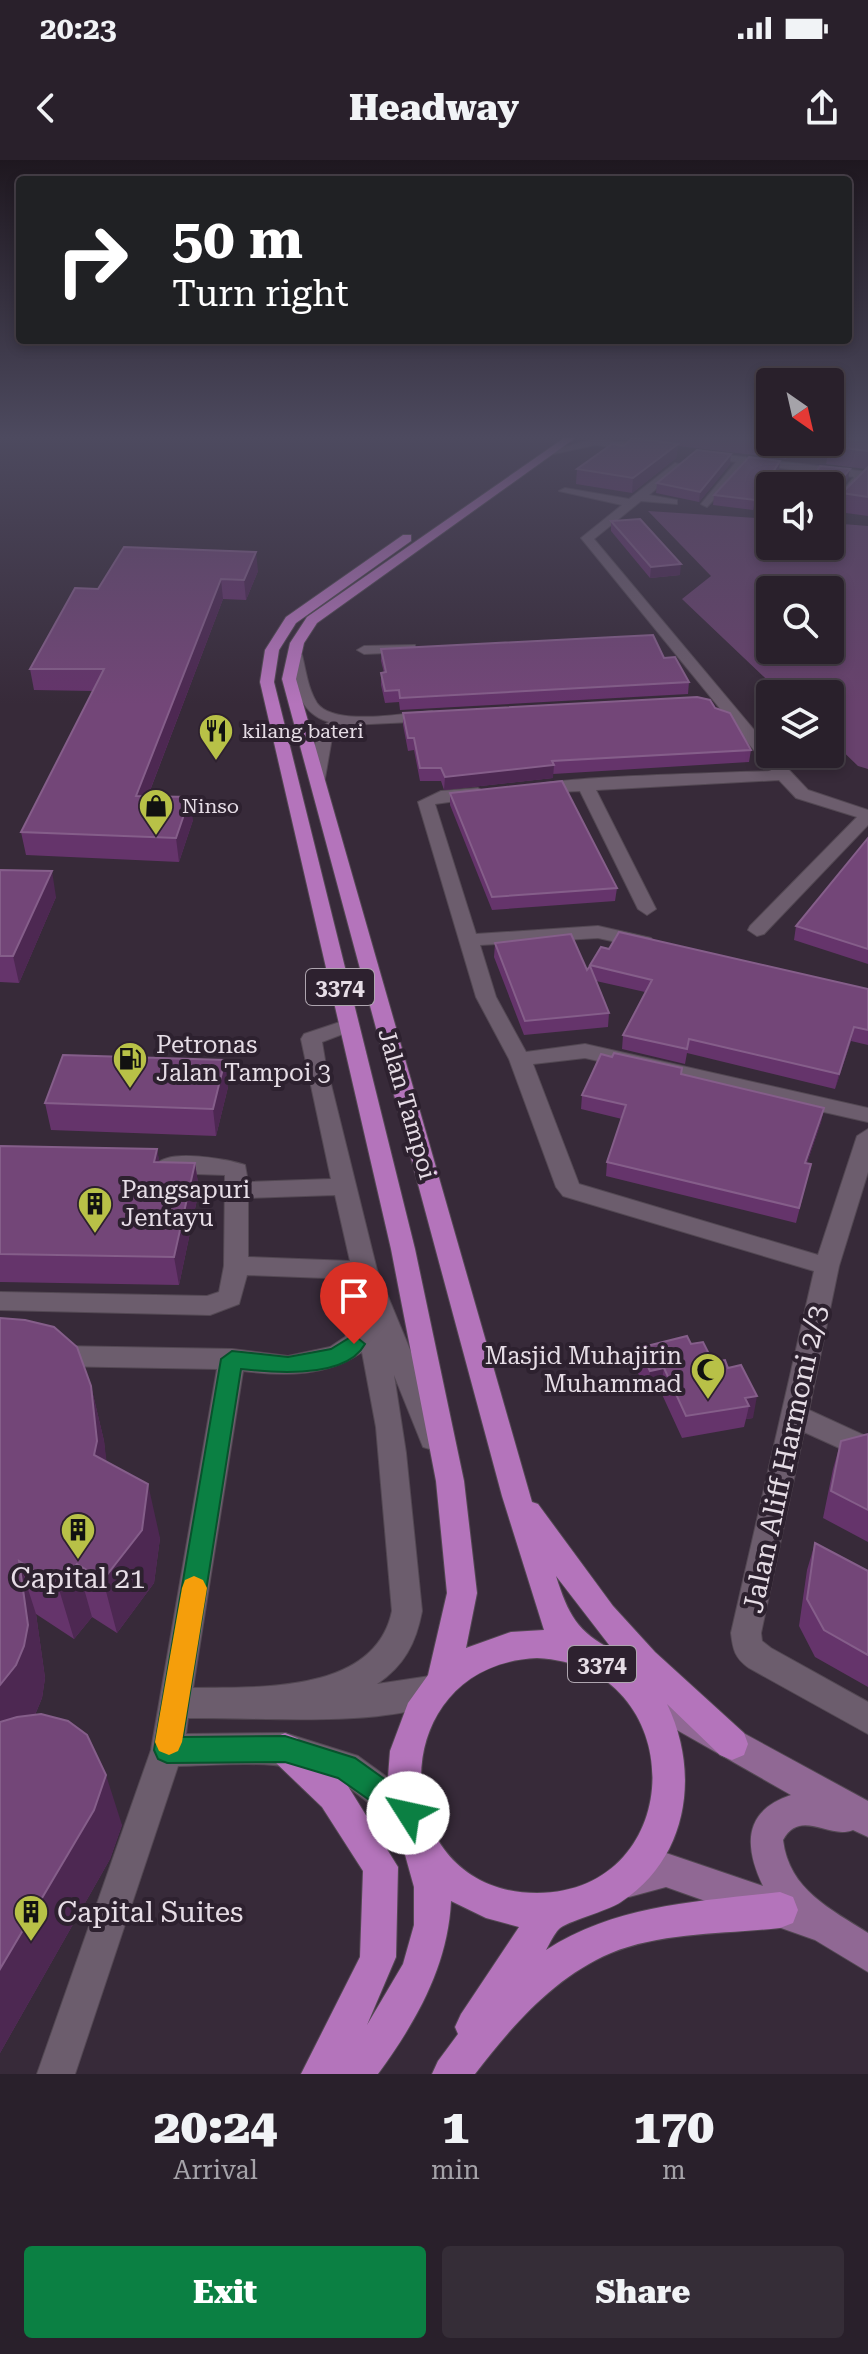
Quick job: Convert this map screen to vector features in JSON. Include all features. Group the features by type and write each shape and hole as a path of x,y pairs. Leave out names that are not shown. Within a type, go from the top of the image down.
{"main road":[{"name":"Jalan Tampoi","path":"432,525 291,620 272,650 267,682 403,1249 450,1481 462,1593 437,1684"},
{"name":"Jalan Tampoi","path":"442,525 312,620 297,643 289,679 516,1496 555,1620 586,1655"},
{"path":"516,1496 602,1616 644,1662 732,1744"},
{"name":"3374","path":"355,2074 389,2028 421,1964 429,1932 433,1900 412,1823 402,1780 403,1748 414,1718 437,1684 479,1655 519,1645 560,1647 586,1655 633,1687 658,1722 671,1762 671,1805 657,1846 629,1880 592,1902 550,1911 509,1906 471,1891 440,1866 412,1823"},
{"path":"633,1687 868,1821"},
{"path":"285,1749 334,1795 381,1867 378,1957 357,2007 320,2074"},
{"path":"868,1821 804,1807 777,1817 768,1831 767,1853 776,1882 797,1906 868,1954"},
{"path":"629,1880 666,1870 825,1926"},
{"path":"451,2074 488,2027 526,1989 564,1958 607,1935 780,1910"},
{"path":"444,2074 550,1911"}],"street":[{"path":"604,525 587,538 642,602 664,639 713,700 802,794 868,815 757,930"},
{"path":"364,650 422,648"},
{"path":"295,655 303,688 315,712 347,721"},
{"path":"317,778 326,729 347,721 449,715"},
{"path":"783,775 585,784 441,796 426,802 486,997 520,1059 564,1181 571,1190 827,1266"},
{"path":"585,784 647,909"},
{"path":"470,940 598,932 657,945"},
{"path":"349,1025 311,1039 365,1270 450,1481"},
{"path":"520,1059 585,1051 868,1115"},
{"name":"Jalan Aliff Harmoni 2/3","path":"868,1136 827,1266 746,1633 748,1649 760,1658 868,1719"},
{"path":"0,1301 210,1306 230,1297 236,1266 239,1177 231,1167 143,1165"},
{"path":"237,1190 344,1187"},
{"path":"236,1266 365,1270"},
{"path":"293,1699 375,1671 406,1632 407,1611 392,1442 382,1373 367,1321 365,1270"},
{"path":"0,1355 232,1359 288,1366 337,1356 354,1344 367,1321"},
{"path":"56,2074 167,1750 232,1359"},
{"path":"795,1416 868,1450"},
{"path":"175,1703 293,1699 363,1701 437,1684"},
{"path":"167,1750 285,1749 346,1767 412,1823"}],"shaded area":[{"path":"662,525 756,525 756,560 844,560 844,525 868,526 868,769 858,766 844,752 844,680 767,680 682,599 711,576"}],"building":[{"path":"615,525 646,525 681,564 651,567"},
{"path":"124,547 256,552 244,580 221,579 136,796 190,797 176,838 21,832 104,669 30,669 75,588 98,589"},
{"path":"653,635 664,658 675,657 689,682 400,698 399,690 385,691 381,673 386,672 381,649"},
{"path":"697,697 710,700 715,708 730,713 751,750 552,761 554,765 445,777 441,768 420,768 414,738 408,738 403,713"},
{"path":"562,781 617,888 492,897 450,793"},
{"path":"868,838 868,949 796,926"},
{"path":"0,870 52,871 13,956 0,956"},
{"path":"619,932 868,989 868,1030 854,1027 839,1074 689,1039 687,1049 623,1035 652,980 590,965 601,947 609,949"},
{"path":"571,934 587,970 590,966 609,1013 525,1021 495,943"},
{"path":"614,1053 682,1068 681,1074 824,1108 805,1163 811,1164 799,1208 607,1162 626,1105 582,1095 601,1054 612,1057"},
{"path":"63,1055 225,1060 213,1109 45,1103"},
{"name":"Pangsapuri Jentayu","path":"0,1146 157,1149 154,1162 195,1163 174,1257 0,1254"},
{"name":"Capital 21","path":"0,1318 54,1327 77,1347 91,1386 97,1441 94,1455 148,1484 142,1530 103,1580 77,1564 58,1586 19,1561 28,1625 16,1665 0,1685"},
{"path":"687,1336 691,1344 703,1342 713,1362 725,1360 728,1368 741,1365 757,1396 745,1398 749,1406 686,1416 664,1368 650,1371 639,1348"},
{"path":"868,1434 868,1510 831,1491 841,1441"},
{"path":"815,1543 868,1571 868,1655 824,1630 807,1599"},
{"path":"41,1714 68,1721 87,1735 106,1775 94,1810 0,1969 0,1722"}],"slow traffic":[{"path":"169,1742 194,1588"}],"place":[{"name":"kilang bateri","path":"216,762"},
{"name":"Ninso","path":"156,837"},
{"name":"Petronas Jalan Tampoi 3","path":"130,1090"},
{"name":"Pangsapuri Jentayu","path":"95,1235"},
{"name":"Masjid Muhajirin Muhammad","path":"708,1401"},
{"name":"Capital 21","path":"78,1561"},
{"name":"Capital Suites","path":"31,1943"}],"route":[{"path":"354,1344 337,1356 288,1366 232,1359 167,1750 285,1749 346,1767 408,1813"}]}
